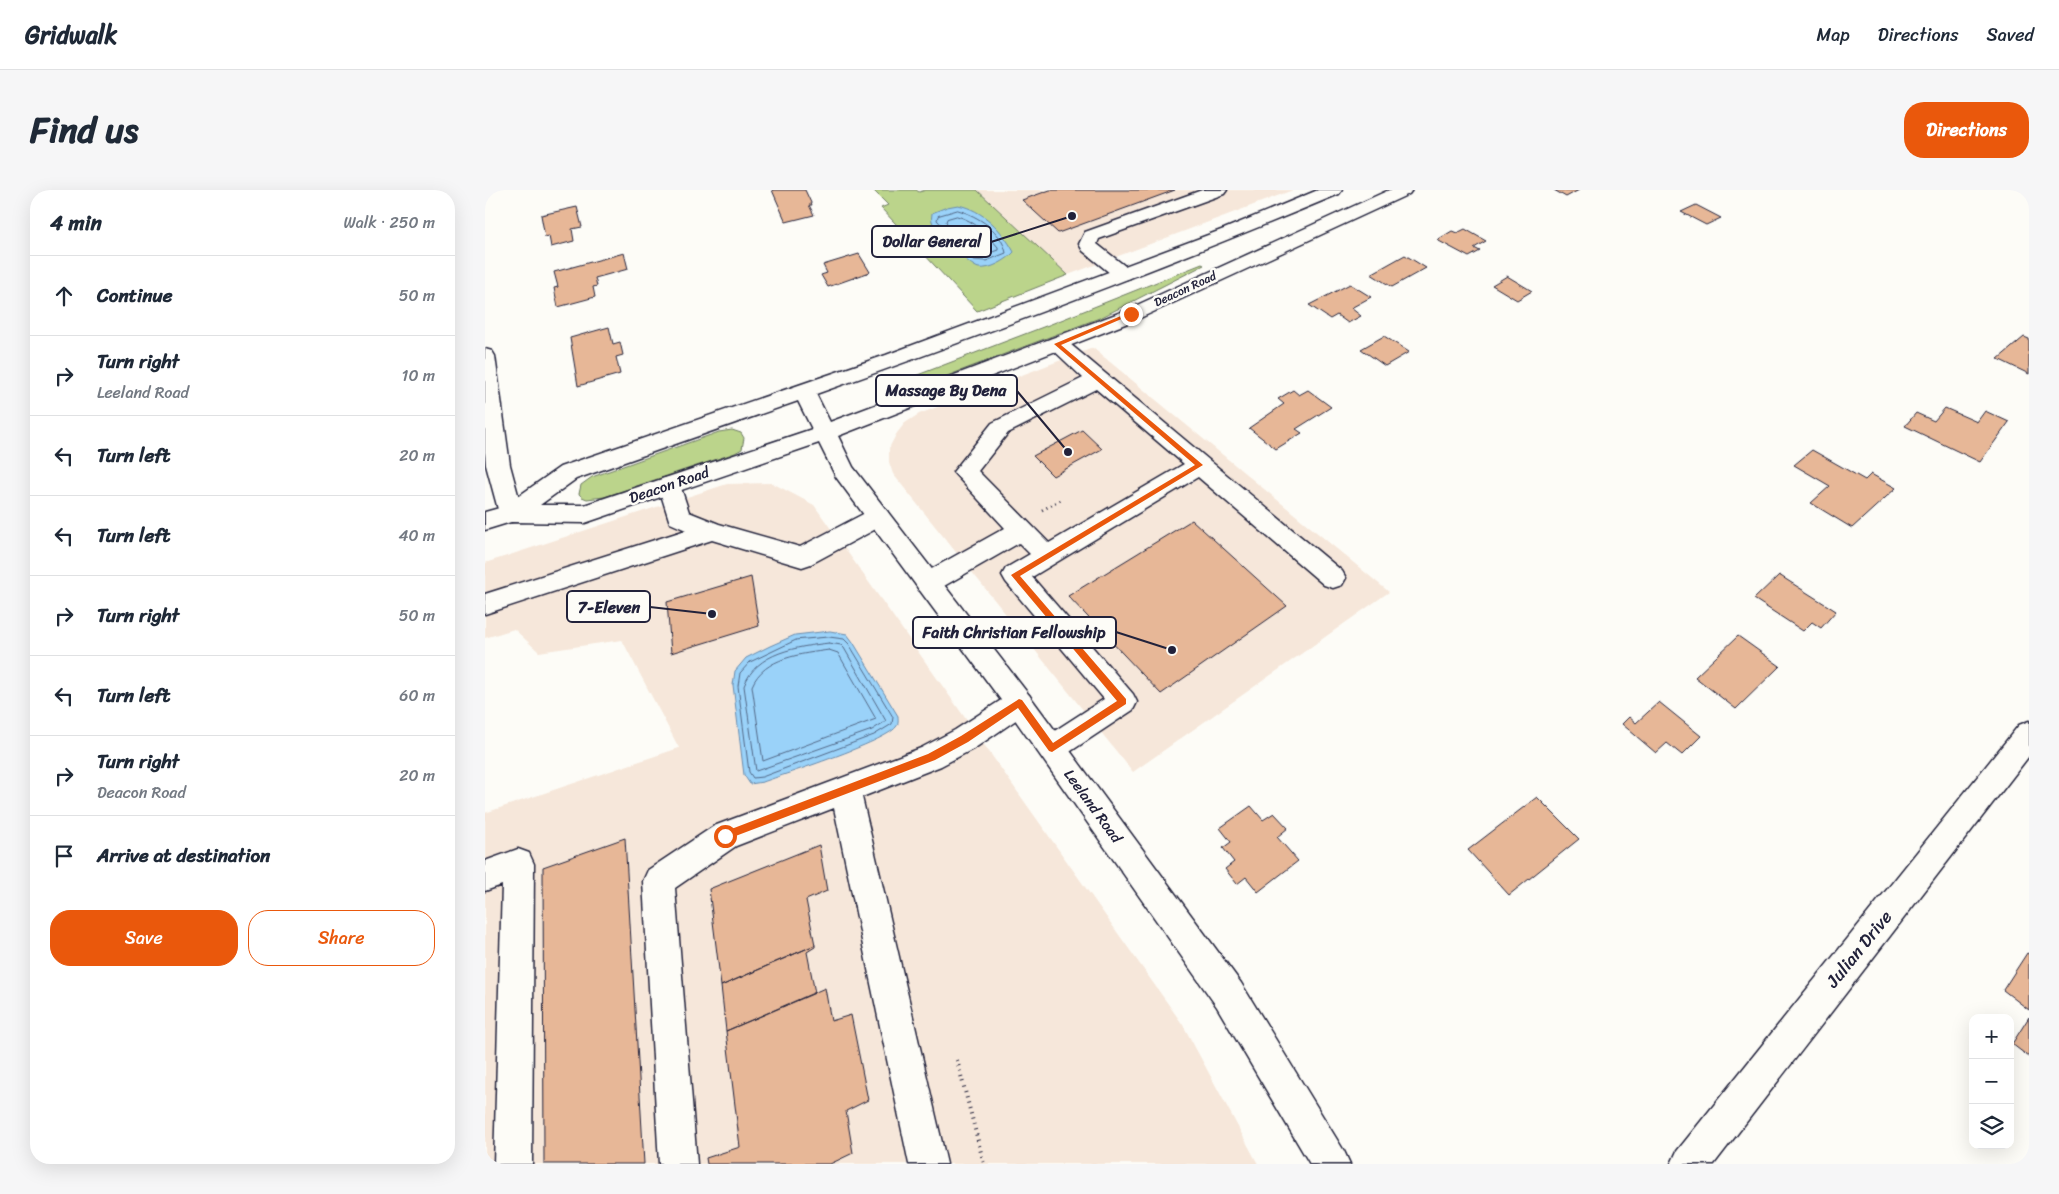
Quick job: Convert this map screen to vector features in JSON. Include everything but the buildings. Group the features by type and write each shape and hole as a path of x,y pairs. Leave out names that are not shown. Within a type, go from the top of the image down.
{"main road":[{"path":"1123,274 1090,247 1088,244 1091,236 1218,190"},
{"name":"Deacon Road","path":"511,513 568,473 805,392 1231,233 1333,190"},
{"name":"Deacon Road","path":"485,521 511,513 585,514 824,433 1131,314 1393,192"},
{"path":"1057,344 1333,578"},
{"path":"485,356 497,465 511,513"},
{"path":"1047,556 965,472 1000,428 1098,379"},
{"path":"805,392 824,433"},
{"name":"Leeland Road","path":"824,433 844,471 1019,703 1229,995 1331,1164"},
{"path":"1052,748 1123,702 1015,575 1200,465"},
{"path":"670,485 679,516 712,532 802,557 879,517"},
{"path":"928,583 1023,530"},
{"path":"485,604 712,532"},
{"path":"678,1164 659,881 725,836 940,753 1019,703"},
{"name":"Julian Drive","path":"1689,1164 2029,734"},
{"path":"845,790 928,1164"},
{"path":"485,876 518,864 513,1164"}],"path":[{"path":"957,1060 984,1164"}],"shaded area":[{"path":"977,190 1293,190 1068,275"},
{"path":"1093,348 1389,592 1133,772 893,474 889,462 889,448 897,433 905,423 919,414"},
{"path":"772,483 814,505 1183,1025 1258,1164 485,1164 485,813 679,748 622,640 539,652 514,629 485,638 485,563 727,484"}],"green space":[{"path":"873,190 916,190 919,192 926,190 977,190 1068,275 977,311 881,208 888,205"},
{"path":"1202,264 1204,265 1102,317 910,390 904,391 898,388 902,381"},
{"path":"732,430 741,433 744,438 742,449 735,453 604,497 587,499 579,494 581,485 592,477 719,432"}],"water":[{"path":"958,205 984,216 1004,236 1014,252 993,266 979,268 968,262 945,240 934,226 932,220 932,213"},
{"path":"830,631 847,634 853,642 898,716 897,726 874,741 855,749 763,782 750,784 744,775 733,685 735,671 746,658 795,635"}],"place":[{"name":"Dollar General","path":"1072,216"},
{"name":"Massage By Dena","path":"1068,452"},
{"name":"7-Eleven","path":"712,614"},
{"name":"Faith Christian Fellowship","path":"1172,650"}],"route":[{"path":"725,836 931,757 965,739 1019,703 1052,748 1123,702 1015,575 1200,465 1057,344 1131,314"}]}
